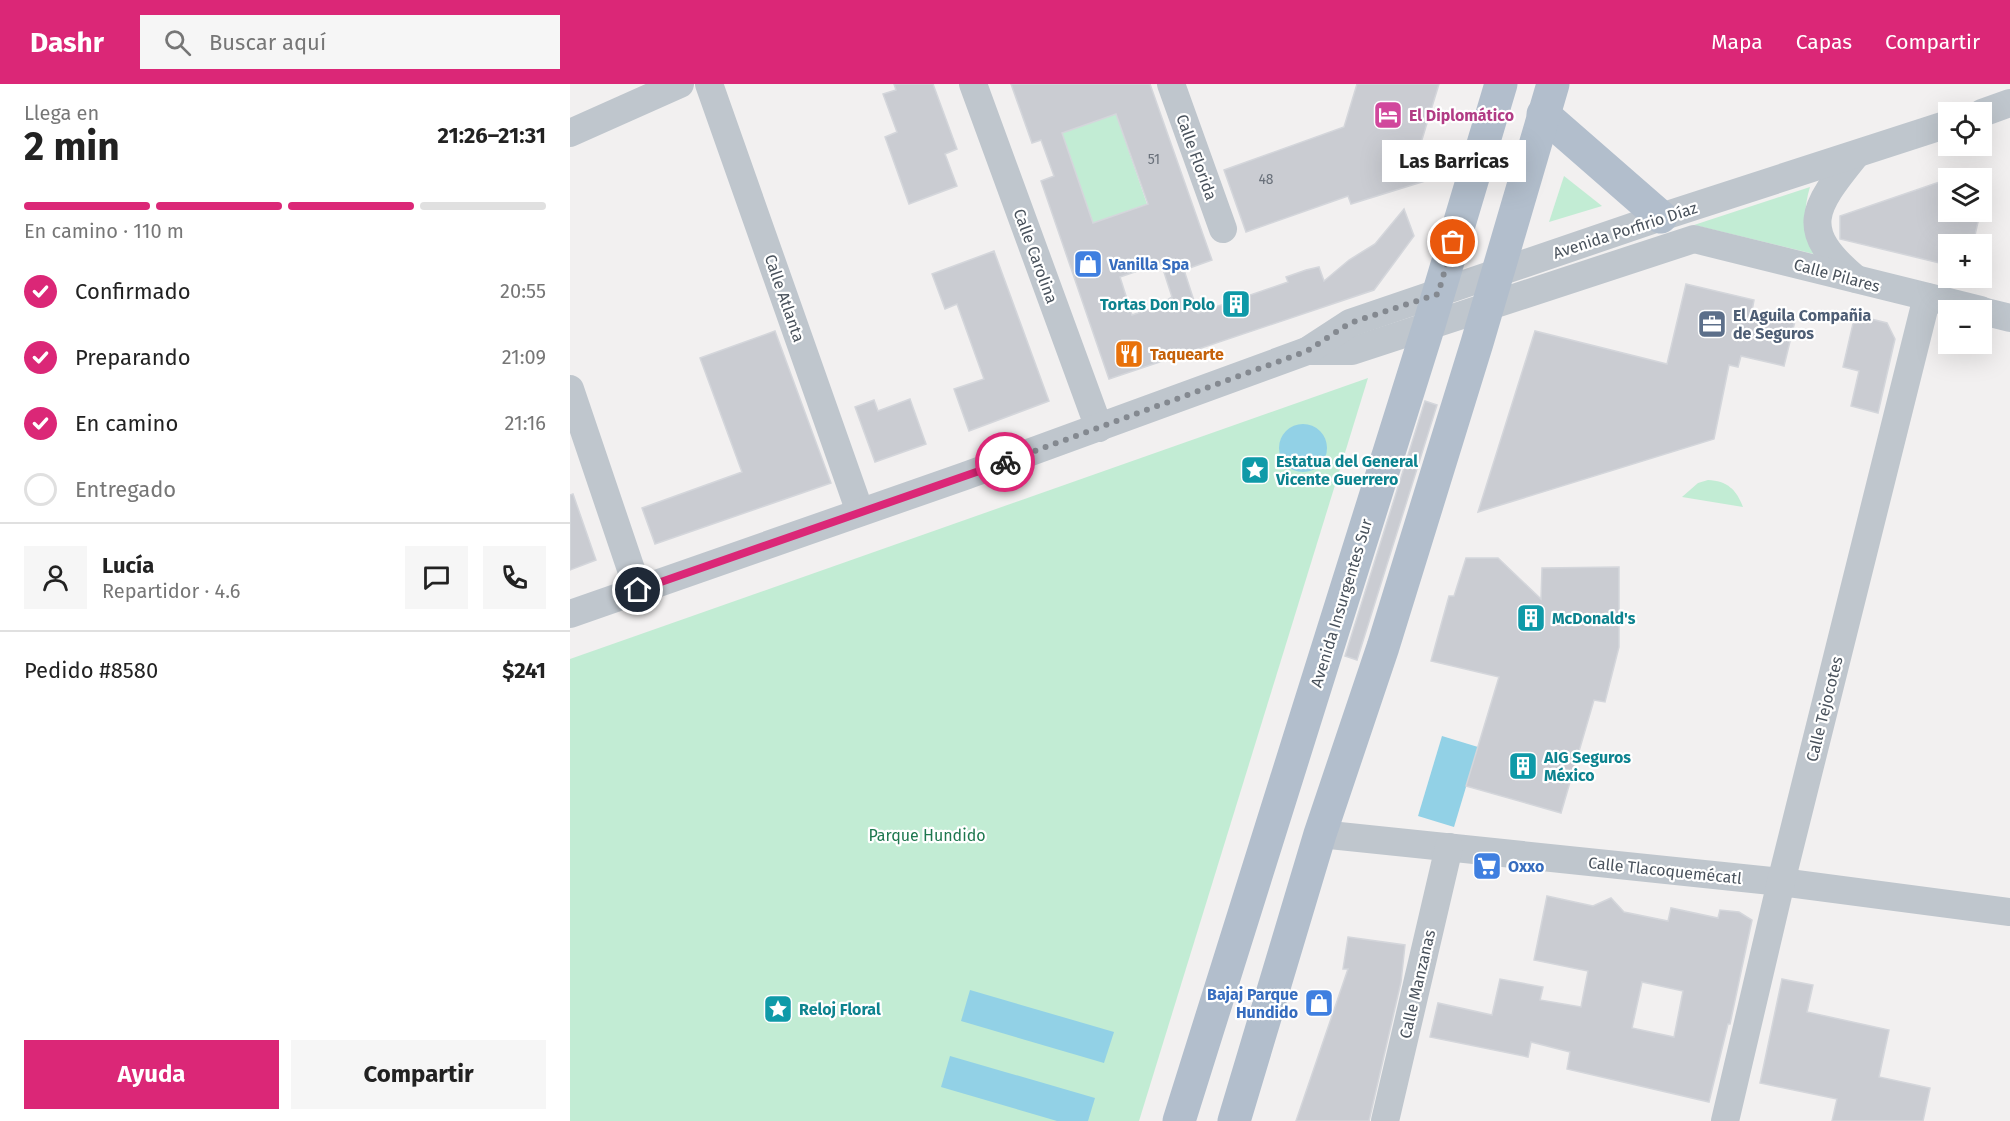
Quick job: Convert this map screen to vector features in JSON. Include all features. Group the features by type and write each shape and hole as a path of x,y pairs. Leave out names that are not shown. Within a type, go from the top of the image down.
{"main road":[{"name":"Avenida Insurgentes Sur","path":"1179,1121 1429,326 1501,84"},
{"path":"1548,99 1661,217"},
{"path":"1234,1121 1320,834 1383,647 1498,273 1548,99"}],"street":[{"path":"570,133 680,84"},
{"name":"Calle Atlanta","path":"710,84 860,512"},
{"name":"Calle Carolina","path":"974,84 1099,428"},
{"name":"Calle Florida","path":"1171,84 1223,229"},
{"path":"1992,109 2010,103"},
{"name":"Avenida Porfirio Díaz","path":"570,614 1099,428 1307,351 1350,323 1661,217 1938,127"},
{"path":"1855,156 1825,193 1818,212 1818,231 1826,250 1860,282"},
{"name":"Avenida Porfirio Díaz","path":"1307,351 1352,351 1694,239"},
{"name":"Calle Pilares","path":"1694,239 1939,300"},
{"name":"Calle Tejocotes","path":"1725,1121 1781,882 1927,297"},
{"name":"Calle Pilares","path":"1992,314 2010,318"},
{"path":"570,389 638,590"},
{"name":"Calle Tlacoquemécatl","path":"1320,834 1781,882 2010,912"},
{"name":"Calle Manzanas","path":"1385,1121 1449,848"}],"green space":[{"path":"1116,114 1147,204 1093,223 1062,133"},
{"path":"1564,176 1602,206 1549,222"},
{"path":"1810,187 1806,205 1806,221 1814,254 1694,225"},
{"name":"Parque Hundido","path":"1368,378 1139,1121 570,1121 570,659"},
{"path":"1708,480 1730,487 1743,507 1682,497 1698,483"}],"water":[{"path":"1303,424 1320,431 1327,448 1320,465 1303,472 1286,465 1279,448 1286,431"},
{"path":"1442,736 1478,747 1454,827 1418,816"},
{"path":"970,990 1114,1032 1104,1063 961,1021"},
{"path":"950,1056 1095,1098 1088,1121 1057,1121 941,1087"}],"building":[{"path":"894,84 933,84 957,149 945,154 957,186 909,204 885,137 897,132 883,94 896,90"},
{"path":"1011,84 1150,84 1212,260 1184,270 1198,313 1288,282 1286,277 1306,270 1319,267 1324,281 1349,260 1375,244 1404,209 1414,236 1374,290 1109,379 1041,181 1054,176 1041,140 1032,143","holes":["1116,114 1148,204 1093,223 1062,133","1161,263 1172,297 1158,306 1132,315 1120,277"]},
{"path":"1357,84 1439,84 1413,169 1441,176 1351,204 1348,196 1246,232 1224,170 1344,127"},
{"path":"1938,182 1938,222 1978,222 1975,234 1938,234 1938,263 1840,239 1840,216"},
{"path":"994,251 1049,401 969,431 954,389 984,379 957,304 945,309 932,274"},
{"path":"1686,284 1754,300 1752,311 1795,321 1784,366 1741,356 1738,367 1729,365 1714,439 1478,512 1535,331 1667,364"},
{"path":"1855,315 1887,323 1895,339 1878,413 1851,406 1859,371 1843,367"},
{"path":"775,331 831,483 655,544 642,508 742,472 700,358"},
{"path":"910,399 926,444 875,462 855,407 874,400 878,411"},
{"path":"1425,401 1437,405 1357,660 1345,656"},
{"path":"573,494 596,560 570,570 570,495"},
{"path":"1466,558 1498,558 1541,599 1542,568 1619,567 1619,647 1605,702 1594,700 1561,813 1466,786 1499,677 1431,661 1449,596 1454,596"},
{"path":"1547,896 1593,906 1611,898 1624,912 1668,921 1671,908 1718,918 1720,910 1739,912 1752,920 1730,1024 1728,1024 1709,1102 1567,1069 1570,1052 1531,1042 1528,1057 1430,1037 1438,1003 1492,1015 1500,979 1543,987 1540,1000 1581,1007 1588,971 1534,960","holes":["1642,982 1683,991 1674,1037 1632,1028"]},
{"path":"1348,937 1405,945 1401,982 1369,1121 1296,1121 1348,969 1343,969"},
{"path":"1782,979 1813,985 1807,1012 1889,1030 1879,1077 1930,1088 1923,1121 1832,1121 1837,1099 1760,1083"}],"way so far":[{"path":"1005,462 1307,351 1350,323 1438,294 1453,242"}],"place":[{"name":"El Diplomático","path":"1388,115"},
{"name":"Las Barricas","path":"1453,242"},
{"name":"Vanilla Spa","path":"1088,264"},
{"name":"Tortas Don Polo","path":"1236,304"},
{"name":"El Aguila Compañia de Seguros","path":"1712,324"},
{"name":"Taquearte","path":"1129,354"},
{"name":"Estatua del General Vicente Guerrero","path":"1255,470"},
{"name":"McDonald's","path":"1531,618"},
{"name":"AIG Seguros México","path":"1523,766"},
{"name":"Oxxo","path":"1487,866"},
{"name":"Bajaj Parque Hundido","path":"1319,1003"},
{"name":"Reloj Floral","path":"778,1009"}],"route":[{"path":"638,590 1005,462"}]}
